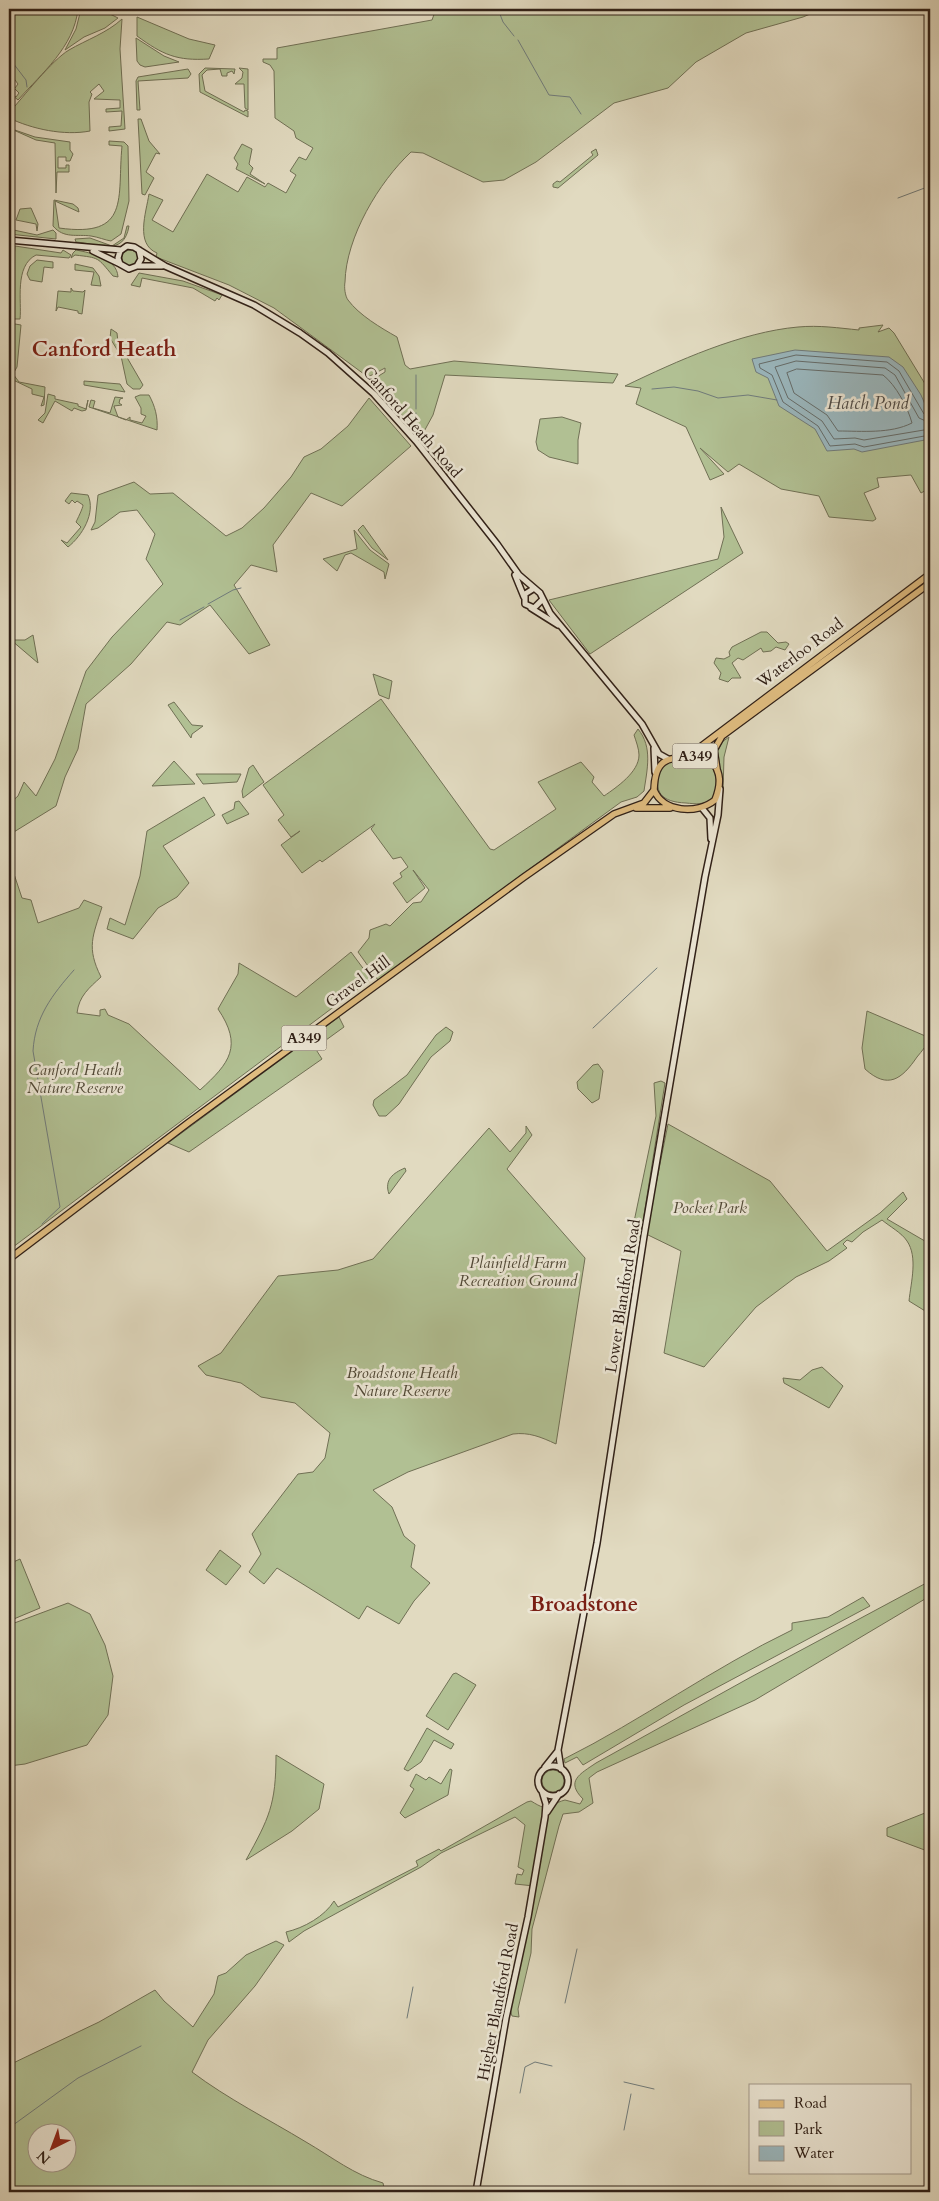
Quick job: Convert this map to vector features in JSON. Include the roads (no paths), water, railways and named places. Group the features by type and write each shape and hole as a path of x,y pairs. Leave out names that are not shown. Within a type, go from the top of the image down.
{"main road":[{"path":"9,240 121,250 131,246 139,250 141,259 137,266 130,269 83,247"},
{"path":"120,264 118,257 121,250"},
{"name":"Canford Heath Road","path":"139,250 165,266 226,291 271,314 300,332 357,376 416,441 497,544 511,565 533,589"},
{"name":"Canford Heath Road","path":"137,266 165,266"},
{"name":"Canford Heath Road","path":"511,565 524,597"},
{"name":"Waterloo Road","path":"687,757 930,574"},
{"name":"Waterloo Road","path":"718,769 714,750 722,736 930,583"},
{"path":"566,631 525,604 524,597 528,590 533,589 540,593 542,600 566,631 642,724 659,754 668,759"},
{"path":"531,608 539,605 542,600"},
{"path":"654,745 656,772"},
{"name":"A349","path":"654,790 656,772 660,764 668,759 687,757 706,757 710,759 718,769 721,781 715,800 702,808 674,808"},
{"name":"Lower Blandford Road","path":"561,1769 558,1750 596,1547 644,1236 711,844 718,815 721,781"},
{"path":"654,790 661,801 674,808"},
{"name":"Gravel Hill","path":"9,1259 188,1123 602,820 644,803 654,790"},
{"name":"Gravel Hill","path":"631,807 674,808"},
{"name":"Lower Blandford Road","path":"702,808 710,818 711,844"},
{"name":"Lower Blandford Road","path":"543,1769 558,1750"},
{"path":"554,1766 561,1769 567,1782 564,1790 559,1794 550,1795 542,1791 538,1779 543,1769 554,1766"},
{"name":"Higher Blandford Road","path":"476,2192 506,2018 528,1917 545,1817 546,1804 542,1791"},
{"name":"Higher Blandford Road","path":"545,1817 559,1794"}],"water":[{"name":"Hatch Pond","path":"795,350 889,357 903,367 921,395 930,416 930,439 862,452 854,449 827,451 815,429 779,406 768,378 756,372 752,359"}],"waterway":[{"path":"498,9 503,22 514,36"},
{"path":"518,40 549,95 570,97 581,114"},
{"path":"13,63 26,80 27,87"},
{"path":"898,198 930,186"},
{"path":"416,375 416,409"},
{"path":"652,389 674,387 698,391 718,398 748,395 777,400"},
{"path":"414,422 416,413"},
{"path":"208,604 233,590 241,588"},
{"path":"180,620 204,607"},
{"path":"593,1028 657,968"},
{"path":"42,1224 60,1207 33,1051 34,1039 46,1007 74,970"},
{"path":"565,2003 577,1949"},
{"path":"407,2018 413,1987"},
{"path":"9,2128 78,2078 141,2046"},
{"path":"520,2093 525,2067 535,2062 552,2066"},
{"path":"624,2082 654,2089"},
{"path":"624,2130 631,2094"}],"district":[{"name":"Canford Heath","path":"104,349"},
{"name":"Broadstone","path":"584,1604"}],"park label":[{"name":"Canford Heath Nature Reserve","path":"75,1079"},
{"name":"Pocket Park","path":"710,1208"},
{"name":"Plainfield Farm Recreation Ground","path":"518,1272"},
{"name":"Broadstone Heath Nature Reserve","path":"402,1382"}]}
